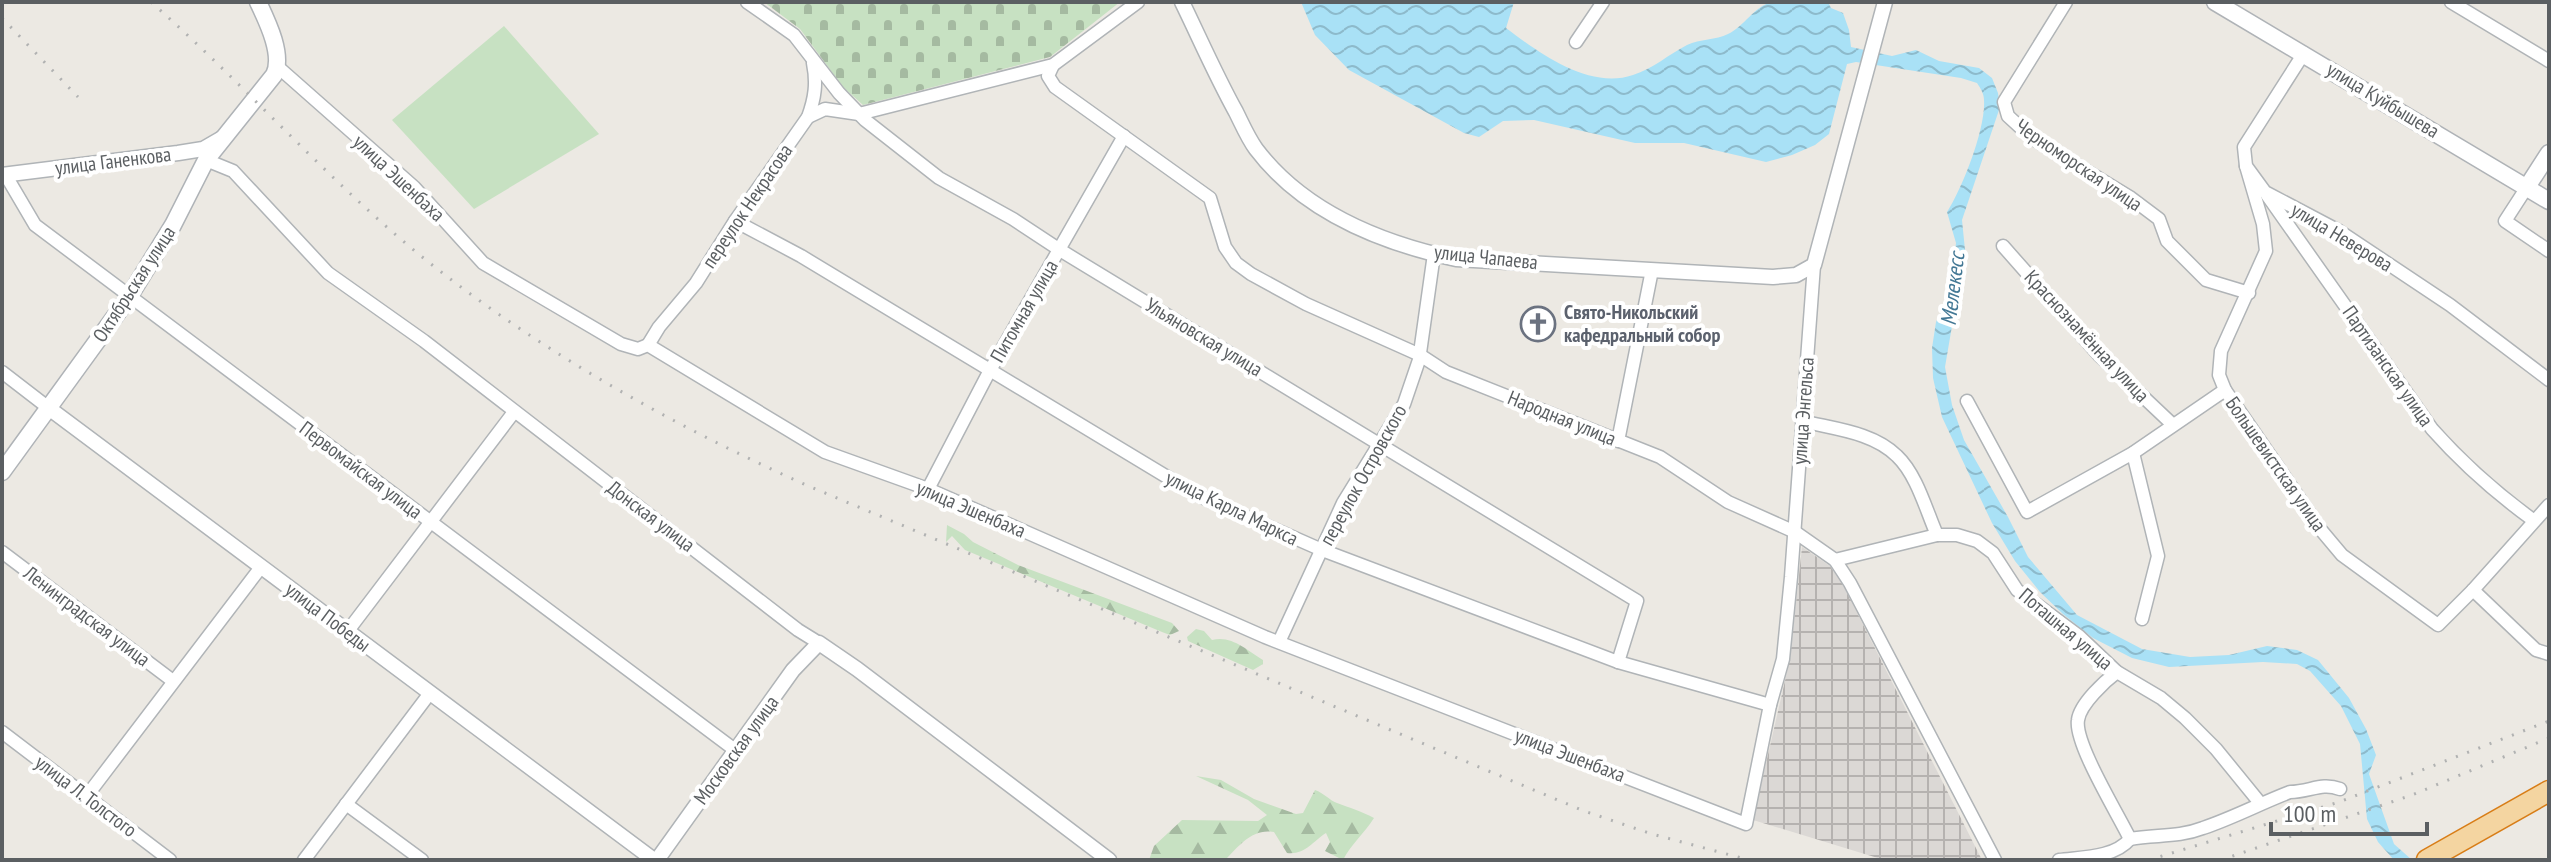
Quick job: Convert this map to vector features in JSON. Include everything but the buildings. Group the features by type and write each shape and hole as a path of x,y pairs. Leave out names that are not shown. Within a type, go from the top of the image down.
{"highway":[{"path":"2427,860 2549,791"}],"main road":[{"path":"258,2 271,33 278,67"},
{"name":"улица Куйбышева","path":"2215,2 2549,201"},
{"name":"Октябрьская улица","path":"2,472 129,297 173,225 206,160 278,67"},
{"path":"2527,187 2547,160"}],"street":[{"name":"Ульяновская улица","path":"747,2 794,35 859,114 939,178 1013,219 1637,601 1618,662"},
{"path":"808,117 825,109 842,109 859,114 1053,65 1138,2"},
{"name":"улица Чапаева","path":"1182,2 1255,148 1281,177 1321,209 1360,228 1456,259 1773,277 1796,275 1814,265"},
{"path":"1576,42 1603,2"},
{"name":"улица Энгельса","path":"1746,824 1770,705 1783,659 1814,265 1885,2"},
{"name":"Черноморская улица","path":"2066,2 2004,102 2008,116 2032,138 2131,198 2159,219 2167,241 2206,280 2249,293"},
{"path":"2451,2 2549,61"},
{"path":"2246,166 2244,147 2304,53"},
{"name":"переулок Некрасова","path":"648,345 696,283 808,117 816,79 811,56"},
{"name":"Народная улица","path":"1053,65 1048,76 1055,87 1210,198 1225,247 1236,263 1251,274 1306,304 1420,355 1446,372 1660,457 1728,502 1795,532 1835,560 1872,623 1994,860"},
{"name":"улица Эшенбаха","path":"278,67 414,187 483,263 621,344 638,349 648,345 825,452 928,489 1158,592 1279,642 1746,824"},
{"name":"Питомная улица","path":"928,489 989,372 1124,136"},
{"name":"улица Ганенкова","path":"4,174 203,149 222,138"},
{"name":"Донская улица","path":"206,160 233,171 328,273 424,341 798,630 1109,860"},
{"name":"Большевистская улица","path":"2246,166 2263,224 2266,251 2221,351 2219,375 2225,390 2321,530 2342,555 2438,625 2473,590"},
{"name":"улица Неверова","path":"2246,166 2265,192 2364,247 2450,305 2549,380"},
{"name":"Первомайская улица","path":"4,174 35,225 735,750"},
{"path":"2527,187 2505,221 2549,251"},
{"name":"Партизанская улица","path":"2265,192 2432,429 2496,493 2533,520"},
{"name":"улица Карла Маркса","path":"735,221 801,256 1197,495 1322,550 1618,662 1770,705"},
{"name":"Краснознамённая улица","path":"2003,246 2099,355 2172,424"},
{"name":"переулок Островского","path":"1279,642 1343,503 1404,404 1420,355 1434,254"},
{"path":"1618,441 1652,270"},
{"name":"улица Победы","path":"2,372 656,860"},
{"path":"1967,401 2027,512 2133,453 2225,390"},
{"path":"347,632 514,412"},
{"path":"1802,421 1867,436 1897,456 1912,478 1937,535 1835,560"},
{"path":"2133,453 2158,556 2142,619"},
{"path":"2549,505 2473,590 2536,650 2549,654"},
{"name":"Поташная улица","path":"1937,535 1957,535 1977,541 1993,553 2017,590 2079,636 2117,672 2161,698 2185,718 2216,749 2260,803"},
{"name":"Ленинградская улица","path":"2,552 173,681"},
{"path":"86,797 261,567"},
{"name":"Московская улица","path":"656,860 793,670 819,643"},
{"path":"2117,672 2104,681 2078,719 2081,740 2130,839"},
{"path":"304,860 430,693"},
{"name":"улица Л. Толстого","path":"2,732 169,860"},
{"path":"2059,860 2111,853 2130,839 2143,836 2164,838 2203,829 2290,792 2303,792 2327,784 2340,789"},
{"path":"346,804 422,860"}],"shaded area":[{"path":"1802,547 1830,566 1843,585 1982,860 1881,859 1753,820 1790,659"}],"green space":[{"path":"764,2 1120,2 1050,57 863,105 843,87 800,29"},
{"path":"504,26 599,134 474,209 392,120"},
{"path":"947,525 1018,565 1172,623 1179,631 1170,635 1162,632 965,550 952,536 946,542"},
{"path":"1196,629 1204,631 1212,640 1239,644 1263,660 1263,664 1253,670 1188,641 1187,637"},
{"path":"1196,776 1221,780 1254,799 1296,814 1303,813 1315,790 1334,802 1374,818 1343,860 1325,851 1330,842 1326,833 1304,850 1287,853 1274,832 1266,831 1246,839 1225,860 1149,860 1154,846 1182,820 1258,821 1267,815 1248,800"}],"water":[{"name":"Мелекесс","path":"1301,2 1514,2 1506,28 1519,38 1565,66 1599,78 1616,78 1640,72 1687,45 1728,34 1765,4 1828,2 1831,8 1843,13 1851,47 1892,56 1916,50 1939,61 1979,68 1992,78 2000,107 1962,220 1965,250 1945,367 1952,405 1964,440 2028,557 2077,615 2142,649 2190,657 2229,655 2267,646 2297,650 2318,660 2349,698 2366,729 2376,755 2369,774 2394,844 2412,860 2394,860 2378,842 2367,819 2360,744 2341,706 2310,671 2297,664 2263,662 2169,667 2132,658 2093,638 2040,592 2015,561 1992,523 1942,417 1933,378 1932,348 1936,322 1949,295 1956,243 1947,212 1972,158 1984,112 1983,96 1977,83 1856,62 1847,64 1829,134 1815,145 1766,162 1684,143 1635,143 1534,120 1503,121 1479,137 1464,133 1349,70 1315,35"}],"railway":[{"path":"151,2 416,252 555,352 703,436 806,485 1584,811 1652,834 1749,860"},
{"path":"2,18 78,97"},
{"path":"2149,860 2339,802 2549,721"},
{"path":"2221,860 2412,795 2549,738"}],"place":[{"name":"Свято-Никольский кафедральный собор","path":"1538,324"}]}
